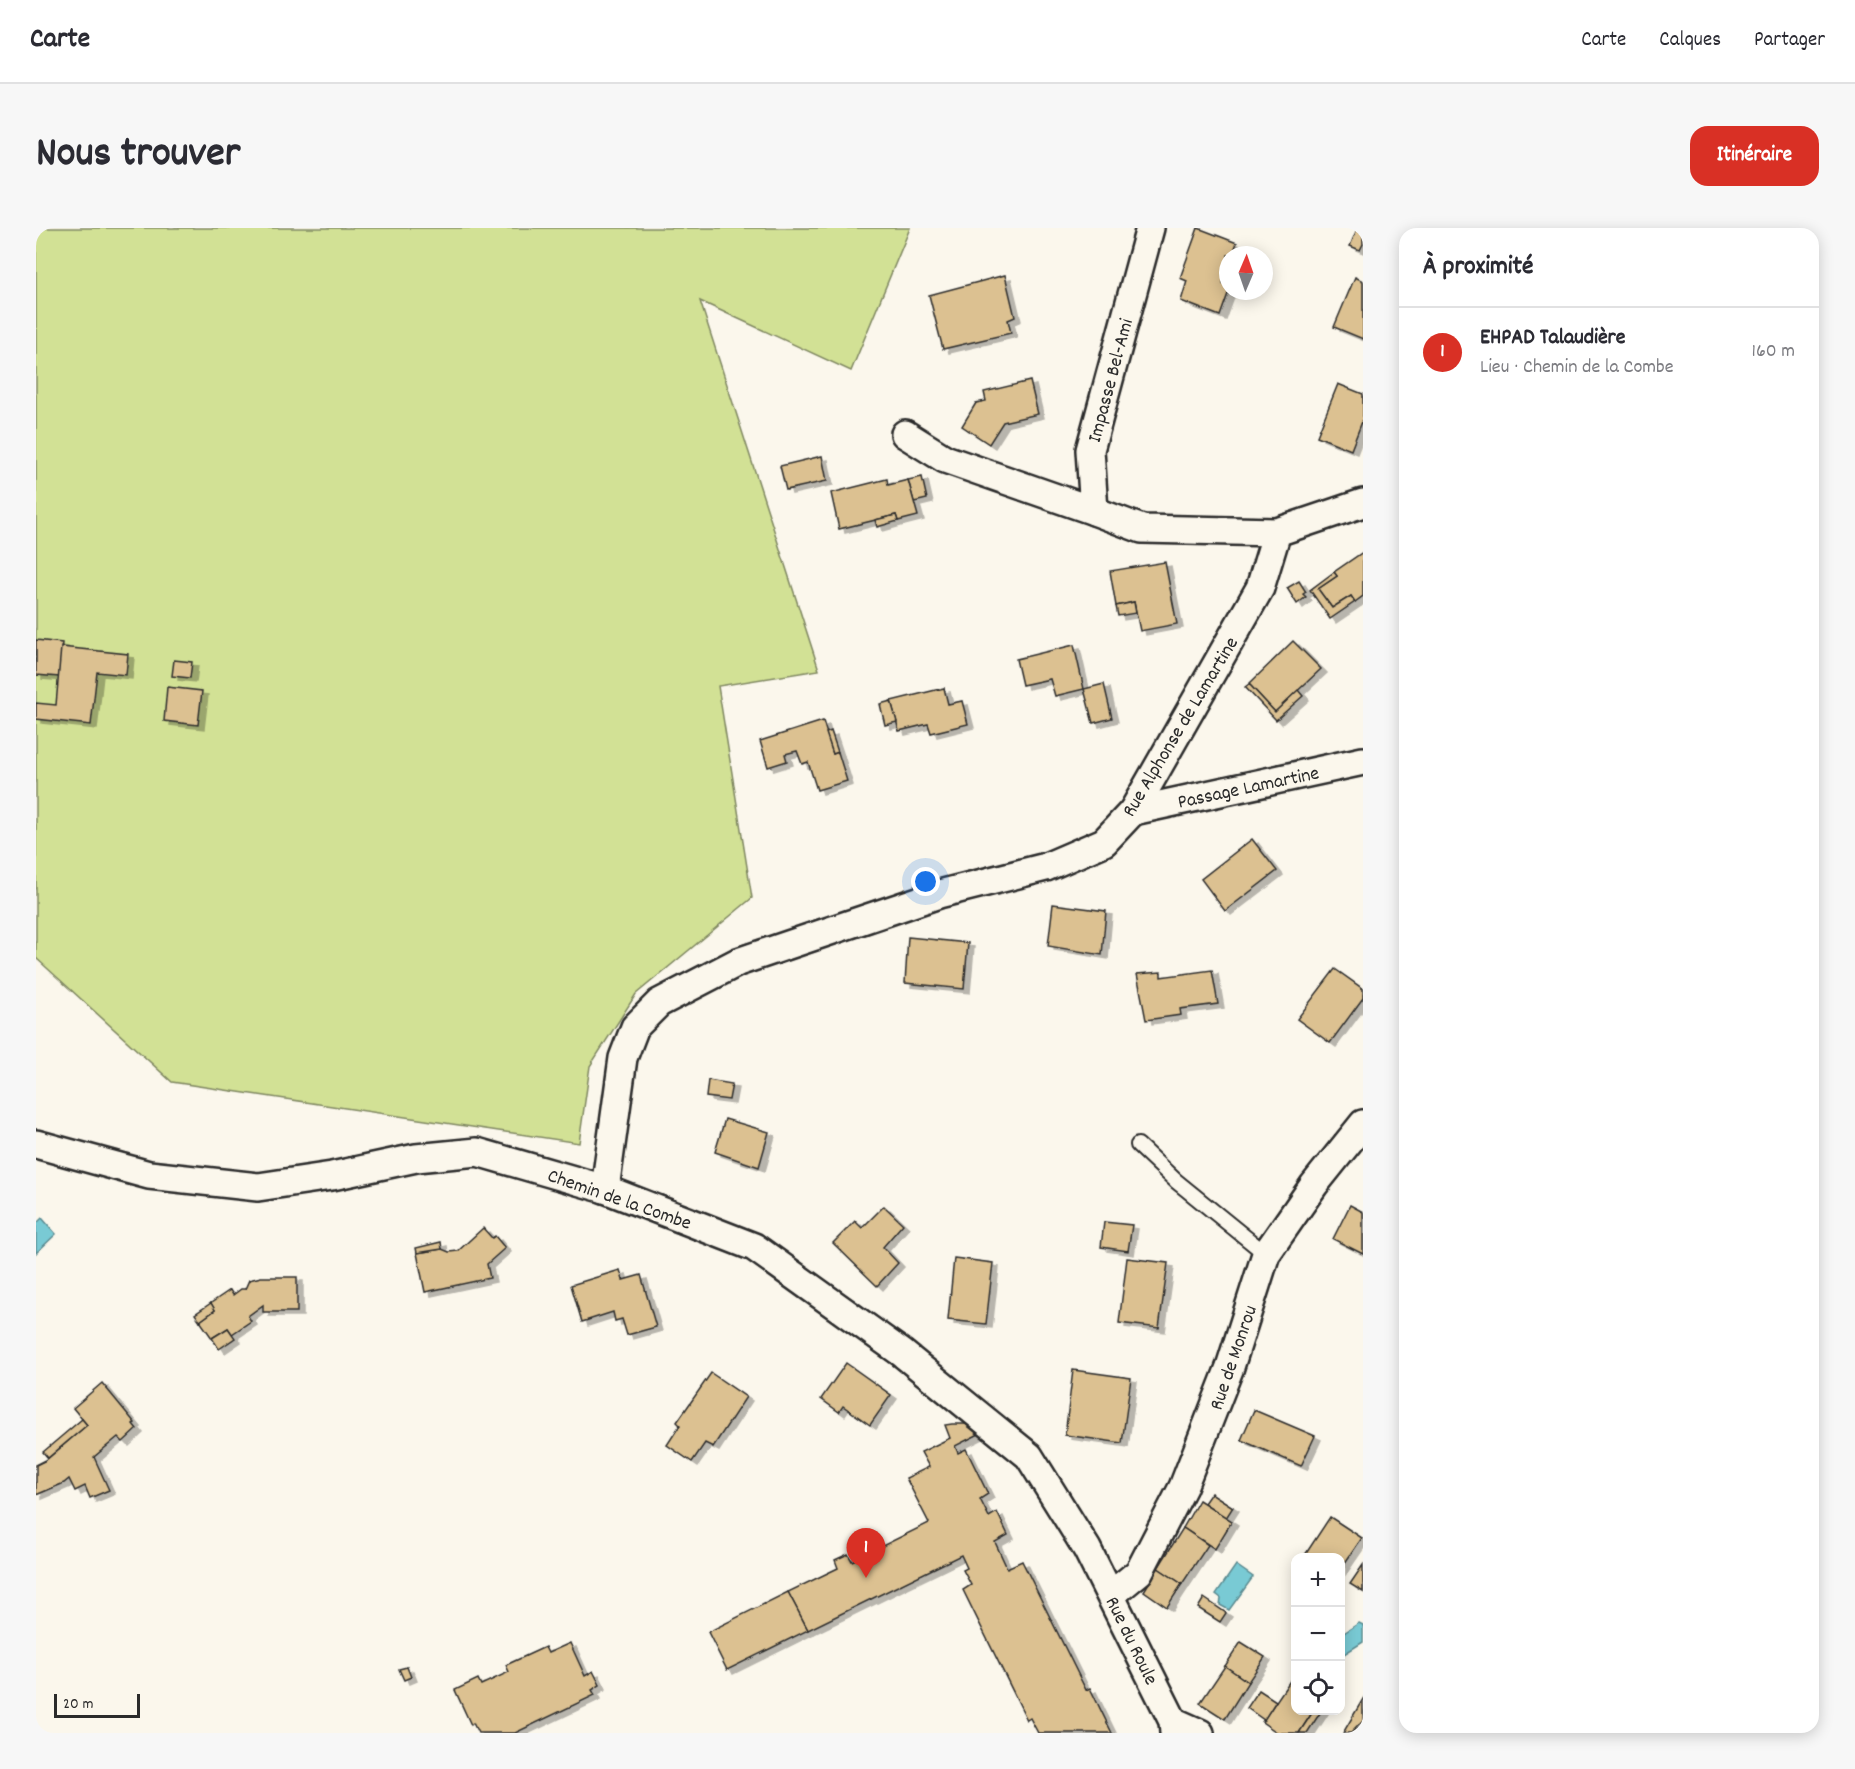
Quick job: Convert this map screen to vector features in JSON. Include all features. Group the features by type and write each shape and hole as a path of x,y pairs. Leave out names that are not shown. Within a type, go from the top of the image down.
{"street":[{"name":"Impasse Bel-Ami","path":"1094,511 1090,450 1150,228"},
{"path":"905,435 945,459 1142,529 1277,531 1363,503"},
{"name":"Rue Alphonse de Lamartine","path":"604,1189 622,1058 635,1027 659,1003 738,962 939,894 1046,867 1104,842 1132,812 1260,588 1277,531"},
{"name":"Passage Lamartine","path":"1132,812 1363,761"},
{"name":"Rue de Monrou","path":"1111,1595 1138,1572 1183,1487 1230,1367 1266,1254 1314,1185 1363,1124"},
{"name":"Chemin de la Combe","path":"36,1144 149,1175 258,1187 332,1176 416,1158 477,1152 604,1189 754,1247 902,1353 1029,1456 1087,1550"},
{"name":"Rue du Roule","path":"1087,1550 1111,1595 1173,1727"},
{"path":"1173,1727 1200,1733"}],"lane":[{"path":"1138,1145 1176,1181 1266,1254"}],"green space":[{"path":"36,228 910,228 851,371 700,301 819,670 718,686 752,898 636,994 590,1066 579,1143 172,1082 36,958"}],"water":[{"path":"42,1218 56,1234 36,1253 36,1224"},
{"path":"1236,1565 1253,1577 1229,1610 1220,1605 1221,1598 1216,1594"},
{"path":"1359,1623 1363,1625 1363,1642 1345,1653 1345,1632"}],"building":[{"path":"1198,228 1237,243 1236,246 1219,246 1219,300 1226,300 1220,316 1181,301 1187,281 1180,278"},
{"path":"1357,229 1363,232 1363,244 1360,250 1350,246"},
{"path":"1005,275 1015,317 1008,320 1011,333 943,349 929,295"},
{"path":"1355,277 1363,281 1363,339 1334,327"},
{"path":"1030,381 1038,414 1003,422 989,444 962,426 976,403 986,401 984,392"},
{"path":"1338,384 1363,394 1363,419 1351,450 1317,436"},
{"path":"822,456 827,481 786,490 780,466"},
{"path":"922,477 927,499 914,502 908,480"},
{"path":"887,479 888,485 908,480 918,516 898,521 896,515 839,529 831,493"},
{"path":"896,515 898,521 877,527 875,520"},
{"path":"1363,552 1363,596 1355,602 1351,596 1332,608 1318,589 1337,576 1334,572"},
{"path":"1165,562 1177,624 1140,631 1134,602 1116,606 1110,571"},
{"path":"1334,572 1337,576 1318,589 1332,608 1351,596 1355,602 1330,619 1310,590"},
{"path":"1299,581 1306,592 1303,594 1306,597 1297,604 1287,588"},
{"path":"1134,602 1136,613 1118,616 1116,606"},
{"path":"36,640 62,643 59,677 36,675"},
{"path":"1293,641 1321,669 1275,712 1249,684"},
{"path":"1074,645 1084,689 1055,696 1050,679 1022,685 1016,659"},
{"path":"61,647 128,654 126,675 97,672 91,725 36,719 36,703 56,705"},
{"path":"174,660 192,662 190,678 172,676"},
{"path":"1104,684 1112,718 1093,723 1084,689"},
{"path":"1249,684 1275,712 1298,690 1303,696 1276,720 1245,687"},
{"path":"167,687 202,691 198,725 164,721"},
{"path":"944,688 948,704 962,701 968,724 931,733 928,724 899,731 891,701"},
{"path":"891,701 897,722 885,725 880,704"},
{"path":"823,721 833,754 838,752 847,781 817,790 808,762 802,764 797,751 785,754 787,761 768,767 760,741"},
{"path":"831,731 838,752 833,754 826,733"},
{"path":"1252,839 1277,871 1225,911 1201,879"},
{"path":"1053,904 1106,911 1102,955 1048,946"},
{"path":"908,937 968,943 964,989 905,983"},
{"path":"1335,969 1363,989 1363,998 1330,1043 1297,1019"},
{"path":"1212,970 1218,1004 1180,1009 1181,1015 1146,1020 1137,974 1161,972 1161,977"},
{"path":"708,1080 732,1084 729,1100 706,1097"},
{"path":"725,1119 769,1132 759,1167 715,1152"},
{"path":"1350,1205 1363,1212 1363,1254 1333,1239"},
{"path":"884,1206 903,1224 883,1247 898,1263 877,1286 833,1243 855,1221 862,1228"},
{"path":"1104,1222 1132,1225 1128,1251 1101,1247"},
{"path":"483,1228 492,1238 495,1236 505,1248 487,1264 490,1278 425,1292 417,1253 442,1249 449,1252 458,1251"},
{"path":"441,1242 442,1249 417,1253 416,1248"},
{"path":"954,1258 993,1263 986,1324 948,1320"},
{"path":"1127,1258 1168,1263 1159,1328 1119,1323"},
{"path":"620,1270 623,1280 641,1275 656,1327 627,1335 622,1319 615,1321 613,1312 582,1322 571,1285"},
{"path":"261,1277 297,1277 297,1312 263,1312 263,1305 248,1316 251,1321 232,1334 228,1328 212,1338 200,1321 215,1310 211,1303 230,1290 233,1295 245,1289 249,1280"},
{"path":"211,1303 215,1310 200,1321 195,1314"},
{"path":"228,1328 235,1338 219,1349 212,1338"},
{"path":"846,1363 891,1395 870,1425 843,1406 839,1412 821,1399"},
{"path":"1073,1370 1131,1378 1122,1443 1065,1435"},
{"path":"711,1373 746,1397 713,1447 705,1443 692,1462 667,1445 680,1425 677,1422"},
{"path":"102,1383 135,1423 133,1424 137,1429 123,1442 118,1437 94,1457 109,1490 90,1498 85,1486 75,1491 69,1479 36,1495 36,1465 46,1460 87,1425 73,1408"},
{"path":"1254,1410 1315,1436 1301,1466 1241,1440"},
{"path":"82,1419 87,1425 48,1458 43,1452"},
{"path":"966,1424 979,1434 955,1446 958,1453 966,1449 988,1494 980,1499 989,1517 997,1512 1008,1535 995,1542 1007,1568 1022,1561 1086,1690 1090,1688 1112,1733 1038,1733 1030,1718 1027,1720 963,1590 971,1585 963,1570 967,1568 961,1555 808,1630 788,1592 838,1568 835,1560 848,1554 852,1561 929,1523 906,1478 929,1467 921,1452 950,1438 945,1425"},
{"path":"1211,1493 1233,1507 1226,1518 1204,1503"},
{"path":"1199,1500 1232,1521 1215,1549 1183,1528"},
{"path":"1330,1517 1362,1538 1345,1563 1345,1553 1306,1553"},
{"path":"1183,1528 1208,1545 1182,1584 1158,1568"},
{"path":"1363,1565 1363,1592 1350,1584"},
{"path":"1158,1568 1182,1584 1167,1607 1144,1591"},
{"path":"788,1592 808,1630 727,1670 708,1632"},
{"path":"1204,1598 1226,1613 1220,1622 1198,1608"},
{"path":"1241,1642 1265,1657 1248,1682 1225,1666"},
{"path":"570,1643 585,1676 593,1671 600,1685 592,1690 595,1695 515,1733 478,1733 473,1723 471,1725 455,1690 478,1679 481,1685 509,1672 506,1665 545,1647 548,1653"},
{"path":"1225,1666 1248,1682 1225,1719 1200,1703"},
{"path":"407,1667 411,1677 404,1680 399,1669"},
{"path":"1291,1679 1291,1715 1311,1715 1299,1733 1278,1733 1262,1722"},
{"path":"1259,1690 1276,1701 1264,1720 1247,1708"},
{"path":"1363,1699 1363,1721 1351,1733 1343,1733"},
{"path":"1311,1715 1319,1715 1307,1733 1299,1733"}],"place":[{"name":"EHPAD Talaudière","path":"866,1578"}]}
